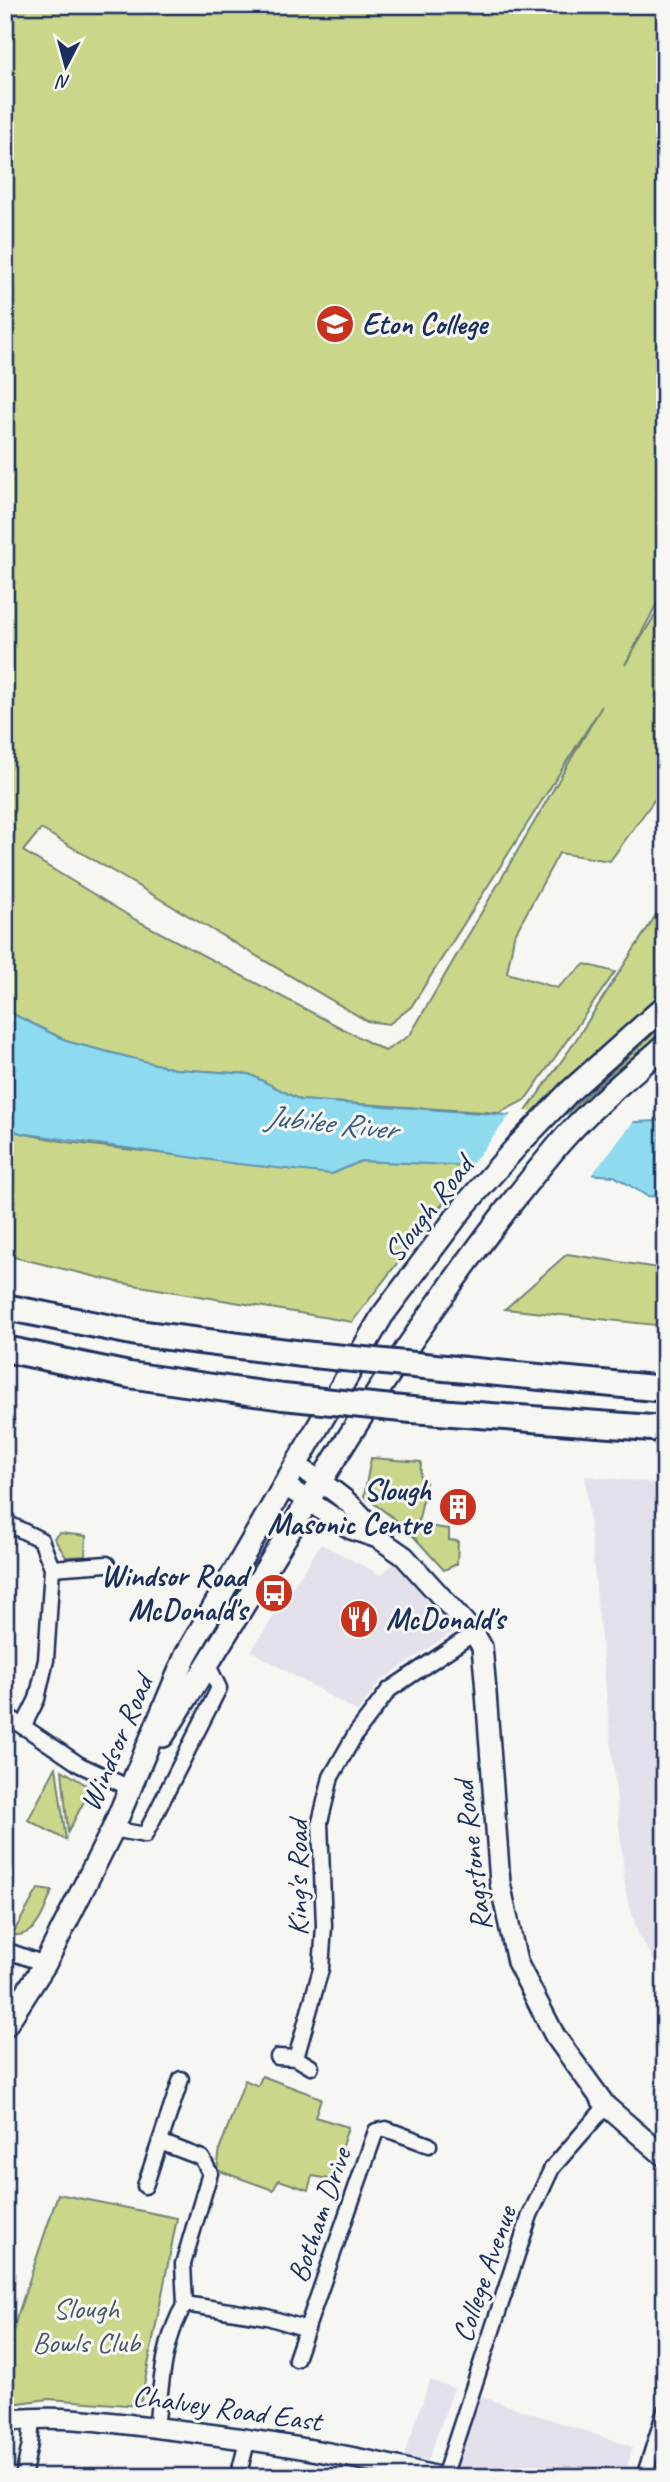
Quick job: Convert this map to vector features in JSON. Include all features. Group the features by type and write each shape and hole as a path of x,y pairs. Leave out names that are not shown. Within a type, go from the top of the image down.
{"highway":[{"path":"5,1307 136,1333 303,1354 665,1389"},
{"path":"5,1349 129,1375 283,1397 412,1410 665,1429"}],"main road":[{"name":"Slough Road","path":"284,1485 382,1316 466,1204 569,1092 665,1006"},
{"path":"130,1788 309,1502 455,1278 561,1142 599,1103 665,1045"},
{"name":"Ragstone Road","path":"296,1465 368,1521 378,1538"},
{"name":"Ragstone Road","path":"284,1485 351,1529 378,1538 404,1556 474,1633 482,1647 499,1882 517,1962 555,2036 606,2106 665,2157"},
{"name":"Windsor Road","path":"5,2026 45,1964 113,1829 186,1655 284,1485"},
{"name":"Chalvey Road East","path":"5,2421 32,2417 248,2438 379,2462 438,2477"}],"street":[{"path":"5,1522 41,1540 52,1568 46,1660 37,1699 23,1727"},
{"path":"52,1568 107,1564"},
{"name":"King's Road","path":"296,2058 321,1969 324,1926 320,1822 331,1777 355,1735 389,1690 474,1633"},
{"path":"113,1829 145,1835 219,1688 208,1665"},
{"path":"5,1714 80,1765 130,1788"},
{"path":"5,1950 45,1964"},
{"path":"278,2057 296,2058 311,2067"},
{"path":"145,2186 181,2079"},
{"name":"College Avenue","path":"444,2477 530,2215 552,2168 606,2106"},
{"name":"Botham Drive","path":"296,2359 376,2131 386,2129 429,2145"},
{"path":"156,2428 162,2371 177,2318 185,2304 183,2264 210,2173 202,2158 160,2142"},
{"name":"Botham Drive","path":"185,2304 267,2317 307,2329"},
{"path":"644,2477 665,2411"},
{"path":"23,2477 32,2417"},
{"path":"238,2477 248,2438"}],"shaded area":[{"path":"585,1476 665,1484 665,1980 638,1933 626,1894"},
{"path":"321,1544 381,1575 394,1563 460,1627 380,1681 358,1712 251,1651"},
{"path":"430,2380 454,2388 428,2461 404,2456"},
{"path":"480,2396 633,2447 624,2477 486,2477 456,2467"}],"green space":[{"name":"Eton College","path":"5,5 665,5 665,588 625,665 665,598 665,785 610,861 559,853 514,936 507,973 557,988 585,964 615,972 525,1100 499,1113 300,1100 249,1074 175,1069 69,1042 5,1010","holes":["602,706 410,1035 385,1051 136,920 23,851 41,829 367,1021 389,1024 411,1007"]},
{"path":"665,901 665,999 514,1137 510,1134 570,1049"},
{"path":"665,1023 665,1039 562,1133 554,1125"},
{"path":"5,1126 20,1133 67,1142 332,1174 361,1161 463,1165 451,1193 352,1322 122,1283 5,1255"},
{"path":"567,1254 665,1269 665,1326 505,1309"},
{"path":"371,1458 421,1462 420,1481 426,1482 418,1525 449,1529 449,1540 458,1541 457,1564 444,1570 404,1526 364,1496"},
{"path":"59,1533 86,1536 85,1556 66,1557 54,1538"},
{"path":"56,1767 66,1840 28,1820"},
{"path":"62,1770 91,1788 68,1832"},
{"path":"38,1889 52,1891 43,1914 28,1932 12,1935"},
{"path":"262,2076 321,2098 315,2117 348,2127 337,2162 345,2165 342,2172 329,2179 312,2176 308,2190 279,2180 273,2190 217,2170 220,2148 245,2080 258,2086"},
{"name":"Slough Bowls Club","path":"58,2194 177,2218 140,2406 48,2399 5,2405 5,2353"}],"water":[{"name":"Jubilee River","path":"5,1010 69,1042 175,1069 249,1074 300,1100 616,1123 656,1121 665,1117 665,1197 647,1196 614,1176 361,1161 332,1174 238,1164 20,1133 5,1126"}],"pier":[{"path":"514,1110 635,1120 590,1177 468,1169"}],"place":[{"name":"Eton College","path":"335,324"},
{"name":"Slough Masonic Centre","path":"458,1507"},
{"name":"Windsor Road McDonald's","path":"274,1593"},
{"name":"McDonald's","path":"359,1619"}]}
